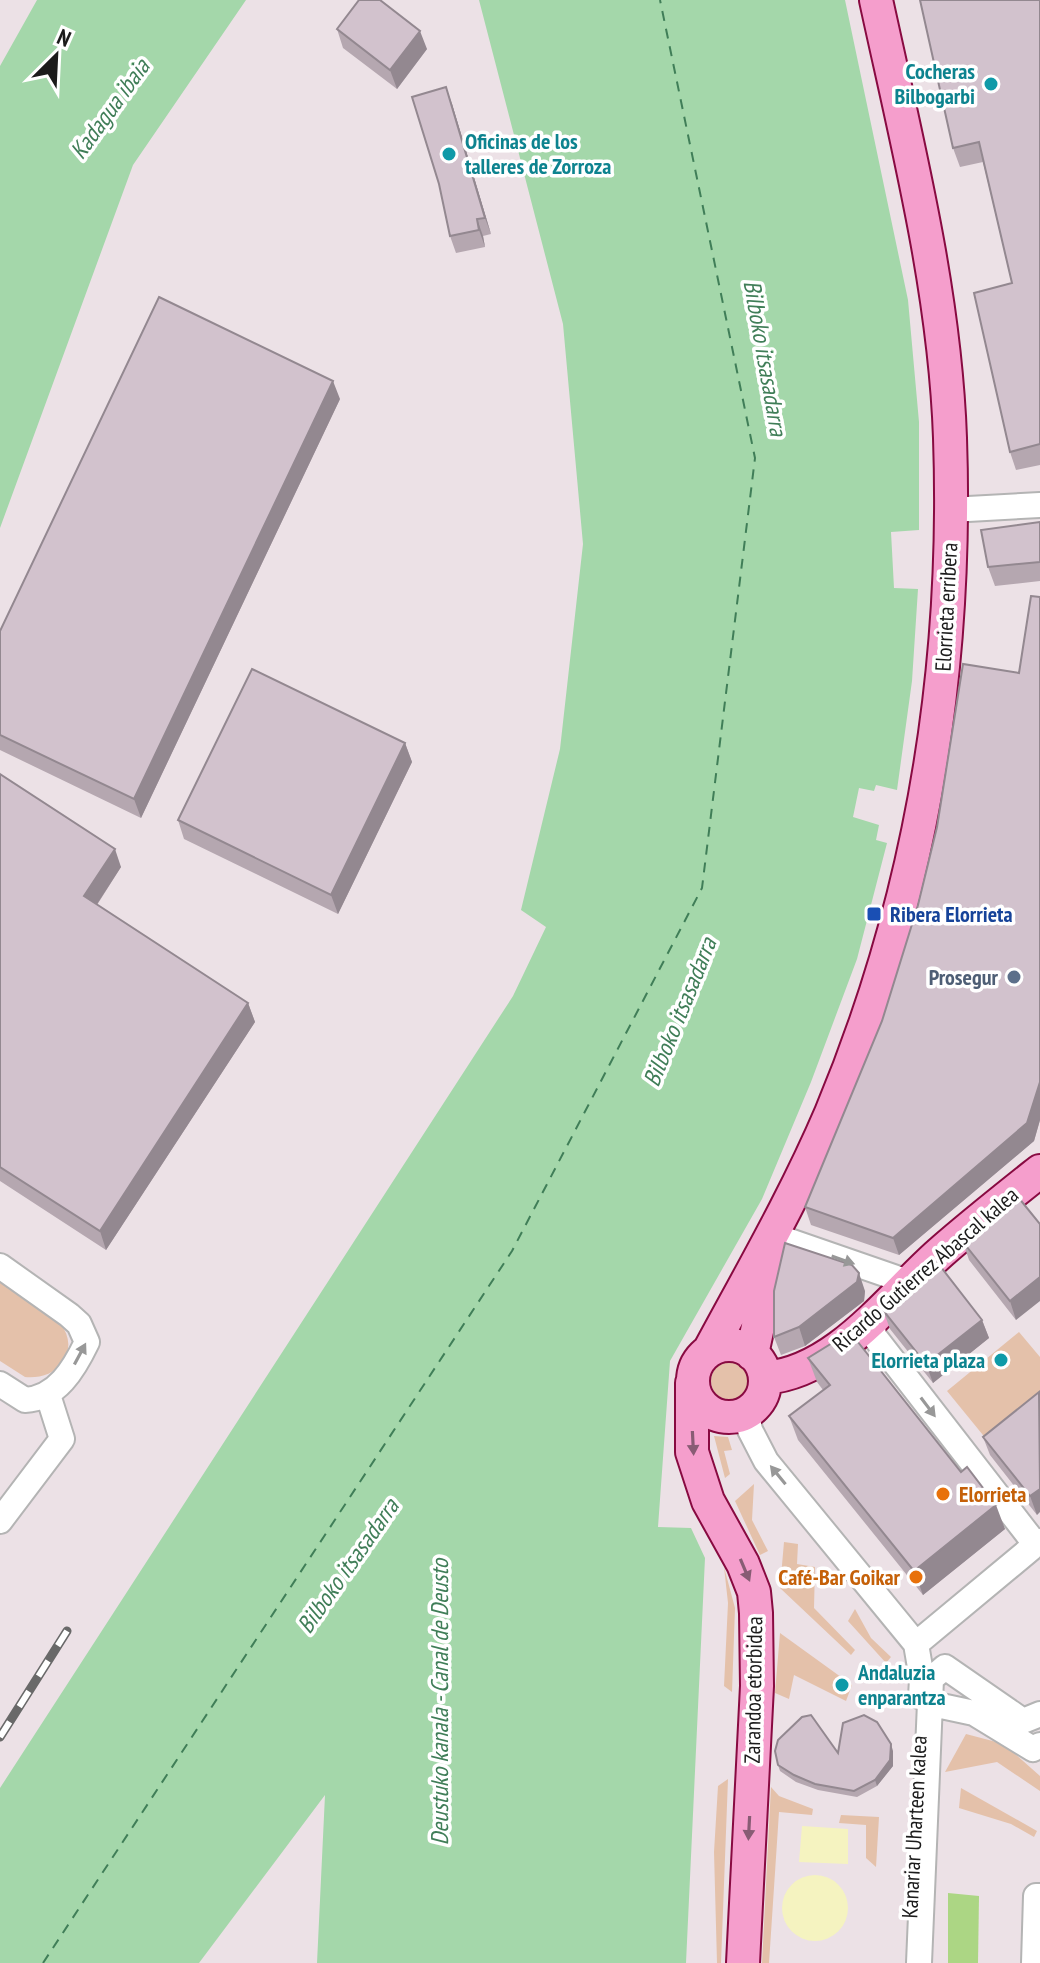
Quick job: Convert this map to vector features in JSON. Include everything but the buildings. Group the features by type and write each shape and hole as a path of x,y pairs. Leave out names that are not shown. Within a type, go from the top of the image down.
{"main road":[{"name":"Elorrieta erribera","path":"792,1197 831,1112 856,1045 910,873 934,758 949,602 950,436 939,330 882,1"},
{"name":"Ricardo Gutierrez Abascal kalea","path":"759,1366 788,1376 815,1362 872,1319 908,1282 1040,1171"},
{"path":"792,1197 778,1237 759,1366 761,1398 747,1413 723,1417 711,1413 695,1395 692,1383 699,1360 709,1351 792,1197"},
{"path":"709,1351 731,1345 759,1366"},
{"name":"Zarandoa etorbidea","path":"692,1383 692,1452 702,1488 754,1592 757,1686 743,1963"}],"street":[{"path":"950,510 1040,505"},
{"path":"778,1237 908,1282"},
{"path":"0,1266 69,1315 87,1342 79,1359 48,1395 25,1400 0,1384"},
{"path":"747,1413 750,1430 766,1461 916,1644 1038,1543 874,1336 872,1319"},
{"path":"0,1521 62,1439 48,1395"},
{"name":"Kanariar Uharteen kalea","path":"908,1963 922,1679 916,1644"},
{"path":"919,1963 931,1679 945,1667 1023,1721 1040,1714"},
{"path":"932,1704 974,1713 1033,1749 1040,1745"},
{"path":"1034,1963 1036,1896 1040,1896"}],"shaded area":[{"path":"0,1276 50,1311 67,1335 68,1347 63,1361 51,1372 25,1377 0,1361"},
{"path":"1019,1332 1040,1357 1040,1397 987,1440 947,1391"},
{"path":"730,1362 744,1367 749,1381 744,1395 730,1400 716,1395 711,1381 716,1367"},
{"path":"714,1436 728,1437 732,1450 724,1451 730,1474 725,1478"},
{"path":"754,1484 752,1520 768,1551 760,1555 735,1501"},
{"path":"784,1542 798,1544 797,1564 815,1567 814,1608 855,1650 851,1655 780,1588"},
{"path":"724,1567 735,1608 732,1692 724,1686 728,1603"},
{"path":"855,1609 871,1638 891,1657 886,1663 848,1621"},
{"path":"780,1633 852,1685 846,1701 794,1675 789,1699 775,1693"},
{"path":"966,1734 1004,1744 1040,1776 1040,1791 997,1762 945,1772"},
{"path":"728,1779 721,1963 717,1963 714,1852 718,1786"},
{"path":"771,1787 779,1796 813,1809 812,1815 779,1812 769,1963 762,1963"},
{"path":"961,1788 1037,1831 1034,1837 1011,1824 959,1808"},
{"path":"841,1815 879,1817 876,1867 866,1858 866,1825 839,1823"},
{"path":"802,1826 848,1829 848,1864 799,1862"},
{"path":"815,1875 828,1878 838,1885 845,1895 848,1908 845,1921 838,1931 828,1938 815,1941 802,1938 792,1931 785,1921 782,1908 785,1895 792,1885 802,1878"},
{"path":"948,1893 979,1896 978,1963 948,1963"}],"water":[{"name":"Kadagua ibaia","path":"37,0 246,0 133,165 0,528 0,66"},
{"path":"479,0 845,0 908,300 919,422 919,530 891,532 894,588 918,589 912,681 897,790 876,785 874,791 859,788 853,817 879,825 876,840 887,843 857,959 811,1082 762,1199 670,1361 658,1527 691,1528 705,1558 686,1963 317,1963 325,1795 199,1963 0,1963 0,1788 513,996 546,927 521,910 560,749 583,544 563,324"}],"ferry route":[{"path":"43,1963 512,1251 702,888 755,458 660,0"}],"railway":[{"path":"0,1737 67,1631"}],"place":[{"name":"Cocheras Bilbogarbi","path":"991,84"},
{"name":"Oficinas de los talleres de Zorroza","path":"449,154"},
{"name":"Ribera Elorrieta","path":"874,914"},
{"name":"Prosegur","path":"1014,977"},
{"name":"Elorrieta plaza","path":"1001,1360"},
{"name":"Elorrieta","path":"943,1494"},
{"name":"Café-Bar Goikar","path":"916,1577"},
{"name":"Andaluzia enparantza","path":"842,1685"}],"water label":[{"name":"Bilboko itsasadarra","path":"765,358"},
{"name":"Bilboko itsasadarra","path":"680,1012"},
{"name":"Bilboko itsasadarra","path":"348,1566"},
{"name":"Deustuko kanala - Canal de Deusto","path":"440,1702"}]}
